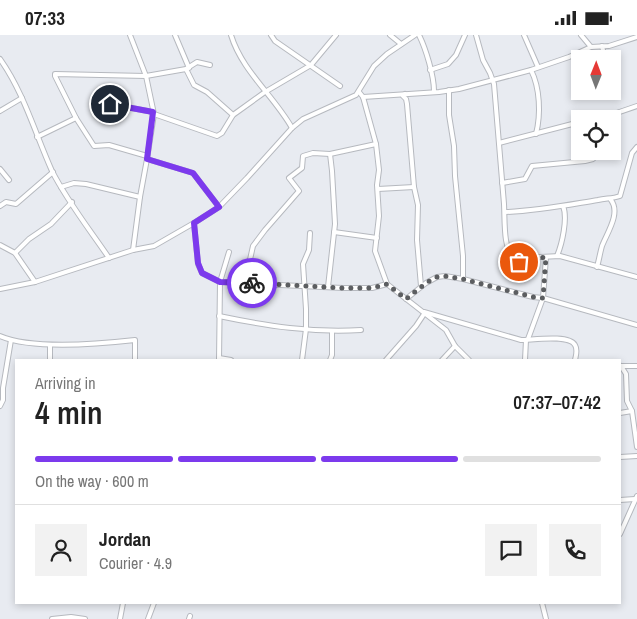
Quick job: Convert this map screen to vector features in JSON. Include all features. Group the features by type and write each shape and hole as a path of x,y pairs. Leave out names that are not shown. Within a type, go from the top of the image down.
{"street":[{"path":"130,35 146,76 153,113 133,251"},
{"path":"175,35 194,85 207,92 233,115"},
{"path":"231,35 234,47 265,93 285,115 292,128"},
{"path":"271,35 276,41 340,86"},
{"path":"110,104 153,113 217,136 222,133 233,115 311,65 336,35"},
{"path":"390,35 401,44"},
{"path":"0,289 36,282 109,258 154,246 194,223 219,207 292,128 303,119 347,100 359,92 374,66 387,54 417,35 423,43 434,83 434,91"},
{"path":"430,70 448,64 456,55 465,35"},
{"path":"476,35 483,60 493,80 505,211 504,218 509,255 514,263 557,256 637,277"},
{"path":"524,35 538,67"},
{"path":"581,35 591,47"},
{"path":"362,97 450,90 538,67 569,57 591,47 637,37"},
{"path":"602,46 603,50"},
{"path":"0,59 9,71 22,98 37,137 61,187 109,258"},
{"path":"210,65 197,62 188,68 146,76 55,74 55,76 76,118 94,146 109,145 193,173 219,207"},
{"path":"531,69 538,88 538,133"},
{"path":"450,90 449,115 454,146 463,256 463,279"},
{"path":"359,92 376,144 378,216 375,251 387,284 446,330 455,345 468,359"},
{"path":"404,93 413,158 414,187 418,205 417,240 421,286"},
{"path":"0,111 22,98"},
{"path":"621,112 637,106"},
{"path":"37,137 76,118"},
{"path":"499,143 571,124"},
{"path":"245,282 253,246 300,191 289,178 302,168 303,156 313,153 330,155 376,144"},
{"path":"505,211 540,210 606,199 611,200 620,196 632,153 637,147"},
{"path":"328,287 334,232 330,155"},
{"path":"502,183 525,179 532,166 588,160"},
{"path":"0,169 9,180"},
{"path":"0,206 6,202 16,204 53,172"},
{"path":"61,187 74,183 86,184 140,197"},
{"path":"378,189 414,187"},
{"path":"598,267 601,249 615,215 614,204 611,200"},
{"path":"15,253 29,239 51,224 72,202"},
{"path":"557,256 562,242 566,212 563,206"},
{"path":"194,223 198,263 202,273 220,282 304,287 372,288 387,284"},
{"path":"334,232 377,238"},
{"path":"302,359 306,329 303,264 308,250 310,233"},
{"path":"0,245 15,253 36,282"},
{"path":"219,359 220,282 229,252"},
{"path":"526,359 527,340 543,298 546,257"},
{"path":"406,299 421,286 442,276 463,279 543,298 637,325"},
{"path":"424,313 457,321 504,337 527,340 570,340 577,349 575,359"},
{"path":"387,359 416,327 424,313"},
{"path":"219,317 288,329 306,329 309,331 361,330"},
{"path":"330,359 332,332"},
{"path":"0,335 10,340 50,345 136,340 135,359"},
{"path":"0,406 4,401 3,379 10,340"},
{"path":"50,345 50,359"},
{"path":"443,359 455,345"},
{"path":"621,366 637,366"},
{"path":"621,366 626,374"},
{"path":"629,367 626,374 627,401 632,411 637,447"},
{"path":"621,413 632,411"},
{"path":"621,457 637,456"},
{"path":"621,500 636,498 621,532"},
{"path":"120,619 123,604"},
{"path":"148,619 154,604"},
{"path":"542,604 546,619"},
{"path":"52,619 71,617 85,619"}],"way so far":[{"path":"252,283 343,288 372,288 387,284 406,299 426,283 437,277 445,276 543,298 546,257 519,262"}],"route":[{"path":"110,104 153,112 147,159 193,173 219,207 194,223 198,263 202,273 220,282 252,283"}]}
